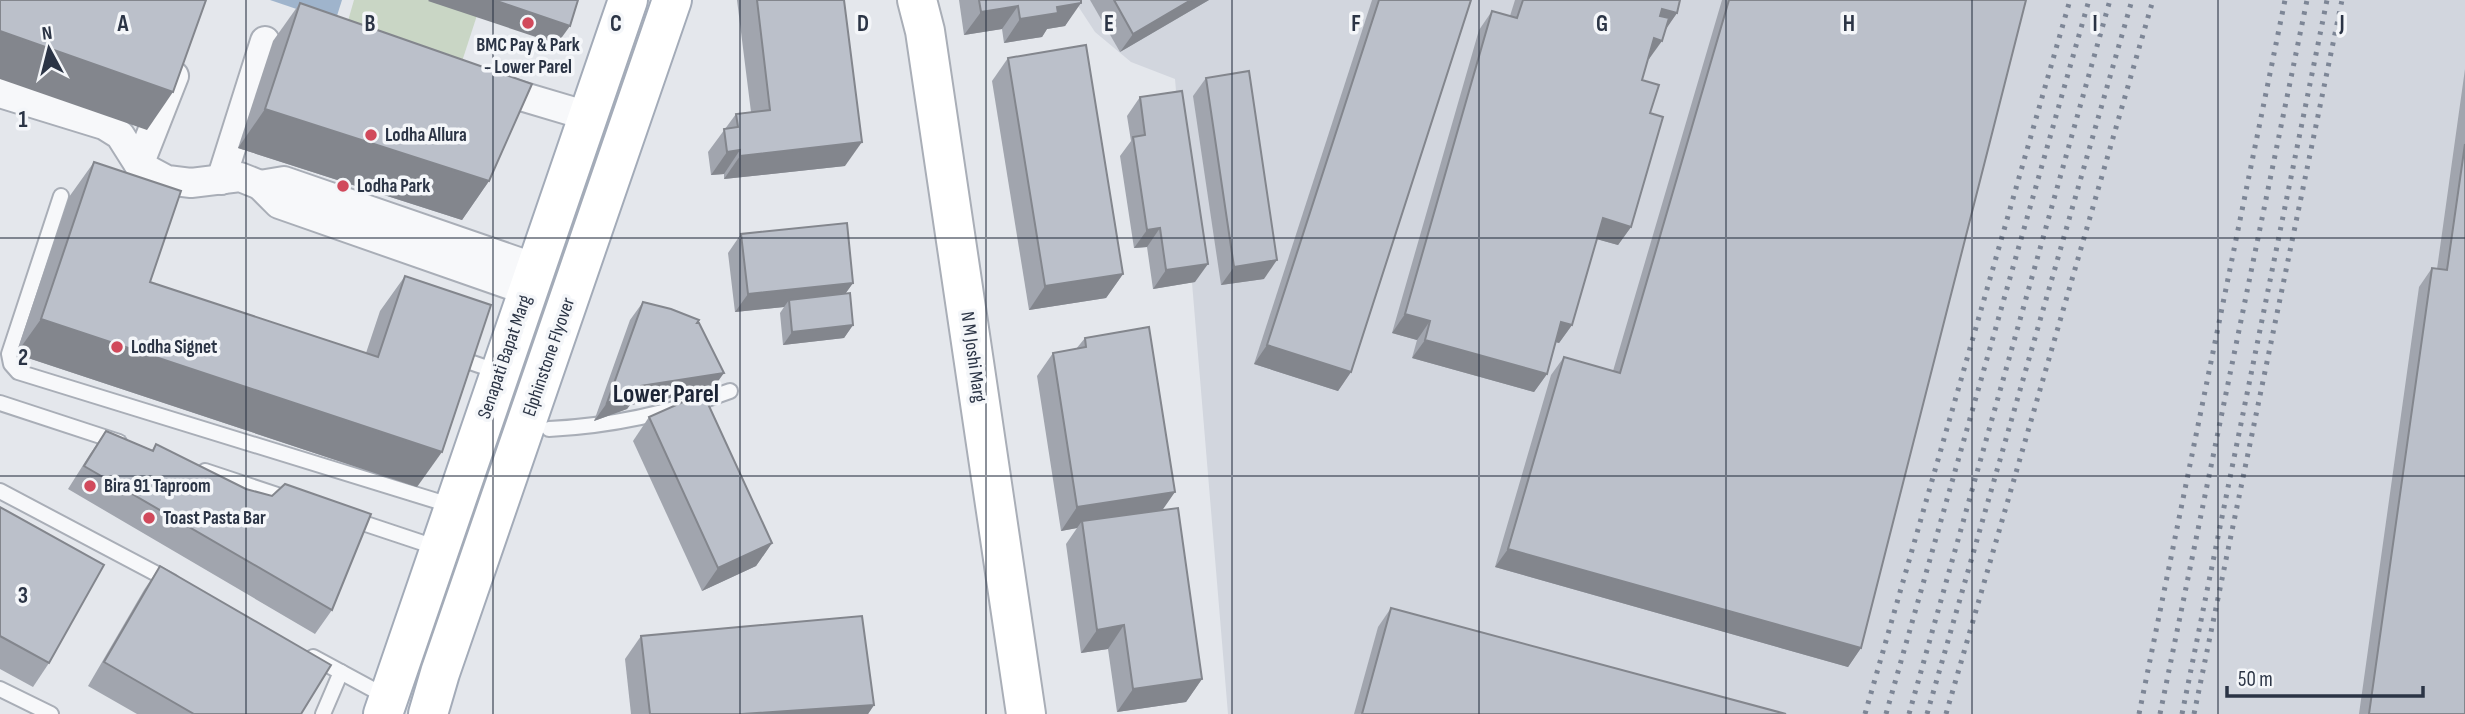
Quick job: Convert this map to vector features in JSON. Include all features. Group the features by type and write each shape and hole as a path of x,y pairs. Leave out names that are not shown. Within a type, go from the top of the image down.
{"main road":[{"name":"Senapati Bapat Marg","path":"392,708 439,549 628,0"},
{"name":"Elphinstone Flyover","path":"392,708 421,654 646,0"},
{"name":"Elphinstone Flyover","path":"428,714 672,0"},
{"path":"453,714 691,0"},
{"name":"N M Joshi Marg","path":"917,0 925,31 1026,714"}],"street":[{"path":"220,180 265,41"},
{"path":"139,165 182,56"},
{"path":"497,89 588,116"},
{"path":"0,93 104,125 120,135 139,165 167,180 191,183 240,177 260,185 279,204 532,280"}],"lane":[{"path":"61,196 9,354 10,364 18,372 454,506"},
{"path":"464,360 500,372"},
{"path":"549,429 611,424 685,408 730,391"},
{"path":"0,402 130,446"},
{"path":"195,467 312,506"},
{"path":"0,491 183,588"},
{"path":"338,515 439,549"},
{"path":"304,653 341,672 392,708"},
{"path":"323,714 341,672"},
{"path":"0,689 51,714"}],"shaded area":[{"path":"1074,0 2465,0 2465,714 1228,714 1175,79 1131,62 1095,32"}],"green space":[{"path":"354,0 482,0 454,86 341,45"}],"water":[{"path":"270,0 342,0 335,22"}],"building":[{"path":"0,0 206,0 173,92 0,31"},
{"path":"494,0 578,0 570,26"},
{"path":"757,0 844,0 862,142 740,156 740,150 727,152 724,129 738,127 736,114 770,110"},
{"path":"979,0 1081,0 1081,3 1057,7 1058,13 1020,19 1018,6 981,12"},
{"path":"1114,0 1191,0 1133,34"},
{"path":"1379,0 1471,0 1351,372 1267,345"},
{"path":"1523,0 1680,0 1677,13 1662,9 1660,16 1669,18 1662,41 1654,38 1642,80 1659,85 1650,113 1663,117 1631,227 1603,218 1572,325 1561,322 1547,374 1425,340 1430,321 1405,314 1492,11 1517,18"},
{"path":"1729,0 2026,0 1861,648 1508,549 1564,357 1620,373"},
{"path":"300,3 532,84 489,181 265,109"},
{"path":"1086,45 1123,274 1045,286 1008,58"},
{"path":"1249,71 1277,260 1234,267 1206,78"},
{"path":"1182,91 1208,264 1166,270 1160,228 1147,230 1133,137 1145,135 1140,97"},
{"path":"2465,144 2465,714 2369,714 2432,268 2447,270"},
{"path":"94,162 181,191 150,282 378,357 405,276 491,305 442,452 41,319"},
{"path":"847,223 853,283 748,294 741,234"},
{"path":"850,293 853,325 792,332 789,300"},
{"path":"643,302 699,320 697,323 724,373 641,386 640,390 607,403"},
{"path":"1149,327 1175,492 1077,507 1053,353 1086,347 1085,338"},
{"path":"703,393 772,543 718,568 649,417"},
{"path":"106,431 153,451 156,444 246,489 272,496 285,484 371,514 332,610 84,466"},
{"path":"0,507 104,565 49,663 0,636"},
{"path":"1178,508 1202,679 1133,689 1124,625 1097,630 1082,521"},
{"path":"160,566 331,665 301,714 194,714 104,662"},
{"path":"1391,608 1786,714 1362,714"},
{"path":"862,616 874,705 742,714 650,714 641,636"}],"railway":[{"path":"1865,714 2070,0"},
{"path":"1886,714 2089,0"},
{"path":"1909,714 2110,0"},
{"path":"1927,714 2132,0"},
{"path":"1946,714 2153,0"},
{"path":"2139,714 2285,0"},
{"path":"2160,714 2307,0"},
{"path":"2182,714 2327,0"},
{"path":"2194,714 2342,0"}],"place":[{"name":"BMC Pay & Park - Lower Parel","path":"528,23"},
{"name":"Lodha Allura","path":"371,135"},
{"name":"Lodha Park","path":"343,186"},
{"name":"Lodha Signet","path":"117,347"},
{"name":"Bira 91 Taproom","path":"90,486"},
{"name":"Toast Pasta Bar","path":"149,518"}],"district":[{"name":"Lower Parel","path":"666,394"}]}
